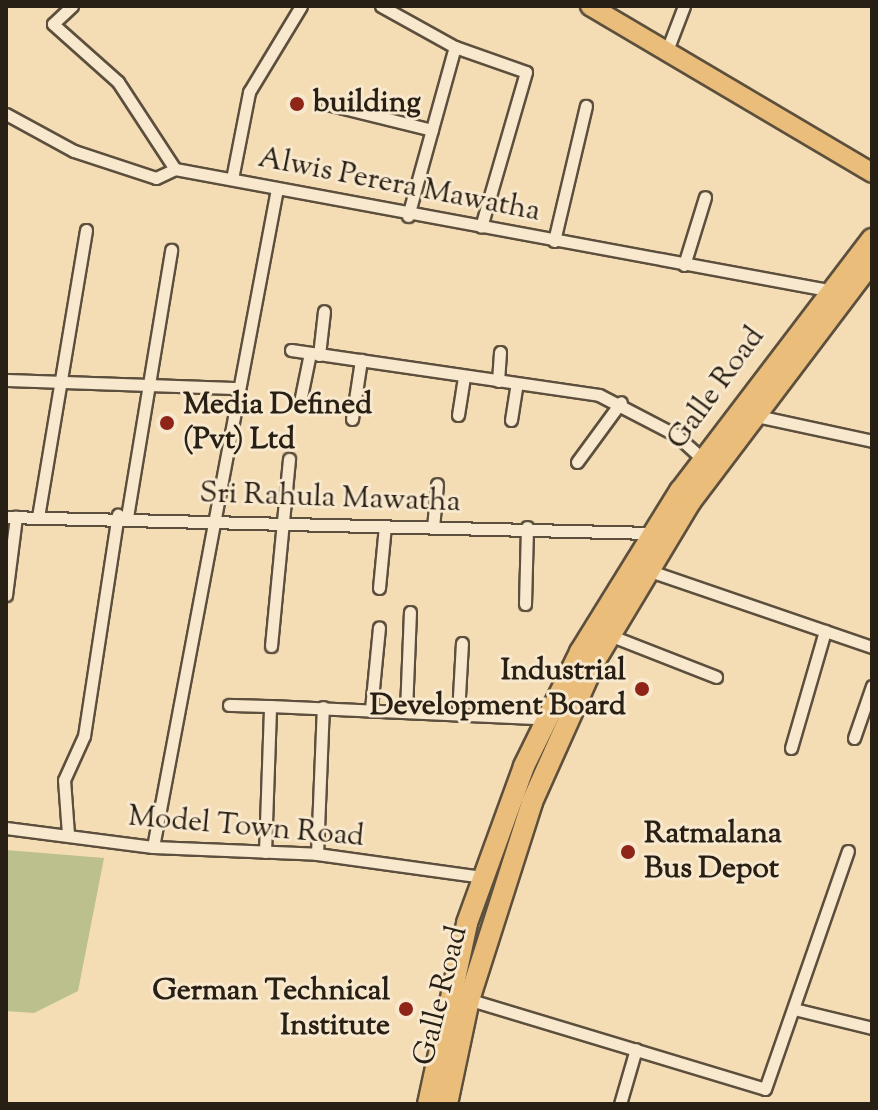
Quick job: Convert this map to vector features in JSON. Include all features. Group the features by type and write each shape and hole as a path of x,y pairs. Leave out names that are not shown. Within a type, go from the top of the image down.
{"highway":[{"name":"Galle Road","path":"428,1104 449,993 483,877 504,819 556,720 621,583 703,459 748,411 828,290 872,239"},
{"path":"556,720 748,411 872,262"},
{"name":"Galle Road","path":"447,1104 469,1000 556,720"}],"main road":[{"path":"590,6 872,173"}],"street":[{"path":"72,6 53,24 118,82 175,169"},
{"path":"232,179 249,92 301,6"},
{"path":"381,6 455,47 526,72 481,227"},
{"path":"666,53 684,6"},
{"path":"408,216 455,47"},
{"path":"327,104 432,130"},
{"path":"554,241 586,106"},
{"name":"Alwis Perera Mawatha","path":"6,114 74,151 156,178 175,169 408,216 828,290"},
{"path":"153,847 235,388 277,189"},
{"path":"684,265 705,197"},
{"path":"38,517 86,230"},
{"path":"68,834 64,780 84,736 150,385 171,250"},
{"path":"301,397 324,311"},
{"path":"291,350 621,402 703,459"},
{"path":"498,381 500,352"},
{"path":"352,419 361,360"},
{"path":"458,415 464,377"},
{"path":"6,380 235,388"},
{"path":"511,420 517,384"},
{"path":"577,462 621,402"},
{"path":"748,411 872,441"},
{"path":"271,646 289,459"},
{"path":"433,528 437,484"},
{"path":"6,595 11,517"},
{"name":"Sri Rahula Mawatha","path":"11,517 211,518 433,528 527,527 653,533"},
{"path":"379,588 385,526"},
{"path":"525,604 527,527"},
{"path":"647,570 872,647"},
{"path":"406,711 410,612"},
{"path":"371,709 379,627"},
{"path":"791,748 825,631"},
{"path":"609,635 716,677"},
{"path":"458,714 462,643"},
{"path":"854,738 872,686"},
{"path":"229,705 371,709 556,720"},
{"path":"265,852 270,706"},
{"path":"317,854 323,707"},
{"name":"Model Town Road","path":"6,828 153,847 317,854 483,877"},
{"path":"449,993 765,1089 848,851"},
{"path":"794,1009 872,1028"},
{"path":"620,1104 636,1049"}],"green space":[{"path":"6,850 104,858 78,991 34,1013 6,1011"}],"place":[{"name":"building","path":"297,104"},
{"name":"Media Defined (Pvt) Ltd","path":"167,423"},
{"name":"Industrial Development Board","path":"642,689"},
{"name":"Ratmalana Bus Depot","path":"628,852"},
{"name":"German Technical Institute","path":"406,1009"}]}
